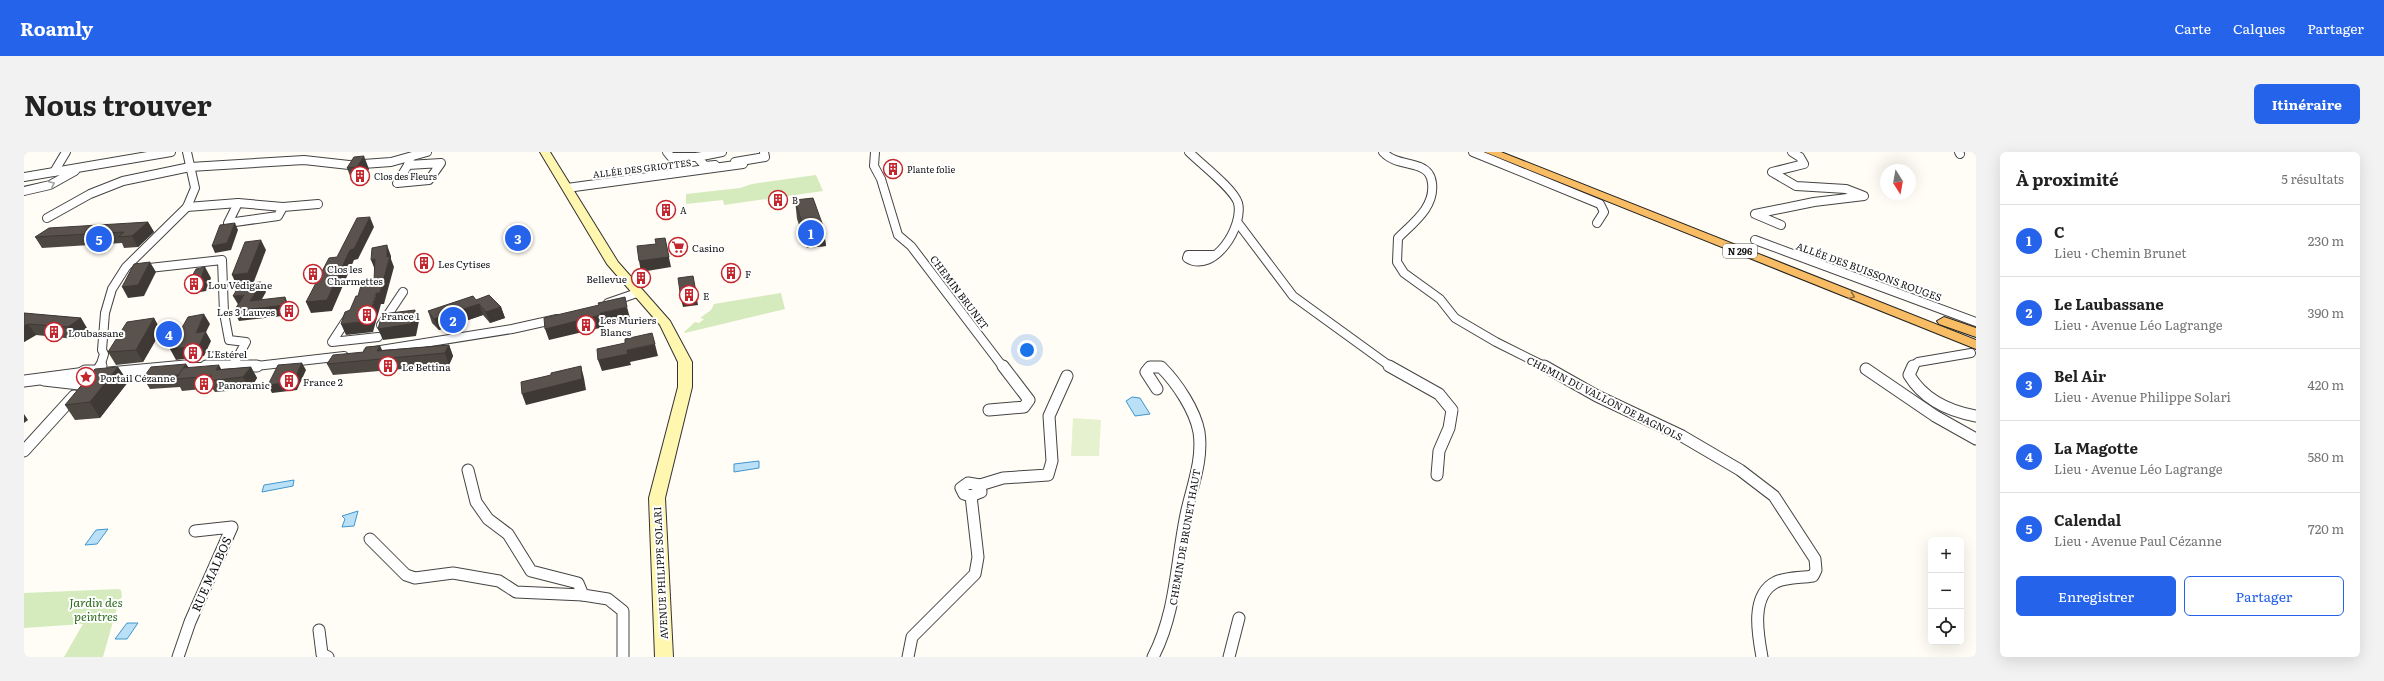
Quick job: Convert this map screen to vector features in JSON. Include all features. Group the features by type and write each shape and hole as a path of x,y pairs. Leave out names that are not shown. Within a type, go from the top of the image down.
{"highway":[{"name":"N 296","path":"1503,153 1552,170 1976,333"},
{"name":"N 296","path":"1503,153 1973,349"}],"main road":[{"name":"AVENUE PHILIPPE SOLARI","path":"547,152 613,264 637,293 666,324 682,356 686,370 685,387 657,498 664,657"}],"street":[{"path":"54,172 66,152"},
{"path":"24,177 171,152"},
{"path":"74,387 72,379 100,360 104,354 102,350 108,300 124,270 187,207 195,188 187,152"},
{"path":"47,218 90,194 123,181 190,167 304,160 349,165 391,162 409,162 441,163 429,180 397,184 409,162 427,152"},
{"path":"667,152 671,157 697,157 722,152"},
{"path":"697,157 706,166 710,166 765,157 764,152"},
{"name":"CHEMIN BRUNET","path":"876,152 873,160 874,166 881,179 898,235 911,246 1029,400 1024,407 989,410"},
{"path":"1189,152 1210,173 1228,187 1235,196 1239,209 1238,223 1222,250 1214,255"},
{"name":"CHEMIN DU VALLON DE BAGNOLS","path":"1383,152 1394,160 1422,168 1428,172 1434,190 1432,201 1398,238 1397,262 1404,273 1440,299 1455,318 1523,357 1559,373 1598,396 1682,436 1740,470 1774,496 1801,535 1815,560 1816,570 1813,576 1788,579 1773,584 1759,604 1758,634 1762,657"},
{"path":"1473,152 1596,202 1602,206 1604,212 1597,223"},
{"path":"1781,225 1755,214 1791,206 1864,196 1846,189 1796,186 1772,172 1804,164 1800,157 1792,152"},
{"name":"ALLÉE DES GRIOTTES","path":"567,188 743,164"},
{"path":"24,191 50,185 73,173 77,168"},
{"path":"187,207 238,202 283,207 318,204"},
{"path":"238,202 228,223 278,216 283,207"},
{"path":"1238,223 1292,296 1390,366 1439,394 1447,401 1452,410 1449,428 1439,451 1437,475"},
{"name":"ALLÉE DES BUISSONS ROUGES","path":"1755,240 1976,322"},
{"path":"124,270 222,260 224,312 229,340 246,342 231,368"},
{"path":"375,351 382,321 403,292"},
{"path":"600,306 637,293"},
{"path":"353,309 332,342 378,337"},
{"path":"24,451 74,387 97,376 191,365 231,368 356,354 512,329 564,317"},
{"path":"1973,349 1918,362 1913,365 1909,375 1913,383 1929,398 1953,409 1976,416"},
{"path":"97,376 100,360"},
{"name":"CHEMIN DE BRUNET HAUT","path":"1153,657 1157,651 1170,610 1187,509 1194,488 1199,437 1193,414 1165,371 1161,367 1150,367 1146,372 1156,389"},
{"path":"1866,369 1935,416 1976,439"},
{"path":"24,381 44,380 81,373 97,376"},
{"path":"908,657 912,637 975,574 978,557 971,496 981,492 980,485 1003,478 1048,475 1052,467 1049,417 1053,405 1064,389 1067,376"},
{"path":"44,380 74,387"},
{"path":"468,470 472,478 476,502 488,519 508,534 531,571 578,583 583,595"},
{"name":"RUE MALBOS","path":"178,657 190,622 232,527 195,531"},
{"path":"370,539 406,575 415,578 453,573 499,581 516,592 583,595 608,599 623,611 623,657"},
{"path":"1229,657 1239,618"},
{"path":"319,630 322,654 328,657"}],"green space":[{"path":"816,175 823,191 724,205 723,200 686,204 686,194 740,188 752,184"},
{"path":"781,293 785,309 684,332 695,322 699,323 704,319 700,318 711,310 714,304"},
{"path":"1073,418 1101,420 1099,456 1071,456"},
{"name":"Jardin des peintres","path":"121,590 122,596 118,604 103,657 64,657 83,624 24,628 24,593"}],"water":[{"path":"1132,397 1140,398 1150,414 1135,416 1126,401"},
{"path":"759,461 759,468 734,472 734,464"},
{"path":"294,480 293,486 262,492 264,485"},
{"path":"358,511 354,526 342,527 345,519 342,516"},
{"path":"108,529 97,544 85,545 96,530"},
{"path":"127,623 138,623 127,639 115,639"}],"building":[{"path":"364,156 357,167 347,168 354,157"},
{"path":"813,198 823,226 804,229 795,200"},
{"path":"370,217 354,249 350,250 327,300 306,302 329,258 337,257 357,218"},
{"path":"148,222 132,236 118,237 124,232 35,237 49,228"},
{"path":"235,223 227,243 212,246 220,225"},
{"path":"665,238 669,257 639,261 637,246 656,244 655,239"},
{"path":"261,240 248,273 232,275 245,242"},
{"path":"387,245 387,257 390,256 380,293 376,293 368,321 341,324 345,312 350,310 356,296 358,296 362,282 374,281 375,259 371,260 372,248"},
{"path":"150,262 138,285 122,287 134,264"},
{"path":"205,267 200,281 189,282 196,269"},
{"name":"E","path":"693,276 697,297 681,299 678,278"},
{"path":"261,282 250,301 285,297 286,305 234,311 244,295 233,296 240,284"},
{"path":"489,295 501,307 486,312 479,304 434,319 428,311 473,296 476,300"},
{"path":"625,297 627,307 600,313 601,315 545,329 544,318 599,305 598,303"},
{"path":"415,310 411,324 378,329 382,314"},
{"path":"24,313 81,318 68,327 28,324 24,326"},
{"path":"204,314 196,333 206,331 199,346 170,349 188,317"},
{"path":"154,318 136,350 108,352 127,322"},
{"path":"652,333 655,344 627,350 628,354 598,360 597,349 625,343 625,339"},
{"path":"449,345 445,353 327,364 333,355 364,352 366,347 380,346 377,351"},
{"path":"302,363 293,382 268,385 278,365"},
{"path":"186,364 179,375 143,378 151,367"},
{"path":"219,365 216,370 251,367 243,377 208,381 212,376 176,379 183,368"},
{"path":"581,366 582,379 522,394 521,382"},
{"path":"118,367 90,402 65,405 95,369"}],"place":[{"name":"Plante folie","path":"893,169"},
{"name":"Clos des Fleurs","path":"360,176"},
{"name":"B","path":"778,200"},
{"name":"A","path":"666,210"},
{"name":"C","path":"811,233"},
{"name":"Bel Air","path":"518,238"},
{"name":"Calendal","path":"99,239"},
{"name":"Casino","path":"678,247"},
{"name":"Les Cytises","path":"424,263"},
{"name":"F","path":"731,273"},
{"name":"Clos les Charmettes","path":"313,274"},
{"name":"Bellevue","path":"641,278"},
{"name":"Lou Védigane","path":"194,284"},
{"name":"E","path":"689,295"},
{"name":"Les 3 Lauves","path":"289,311"},
{"name":"France 1","path":"367,315"},
{"name":"Le Laubassane","path":"453,320"},
{"name":"Les Muriers Blancs","path":"586,325"},
{"name":"Loubassane","path":"54,332"},
{"name":"La Magotte","path":"169,334"},
{"name":"L'Estérel","path":"193,353"},
{"name":"Le Bettina","path":"388,366"},
{"name":"Portail Cézanne","path":"86,377"},
{"name":"France 2","path":"289,381"},
{"name":"Panoramic","path":"204,384"}]}
